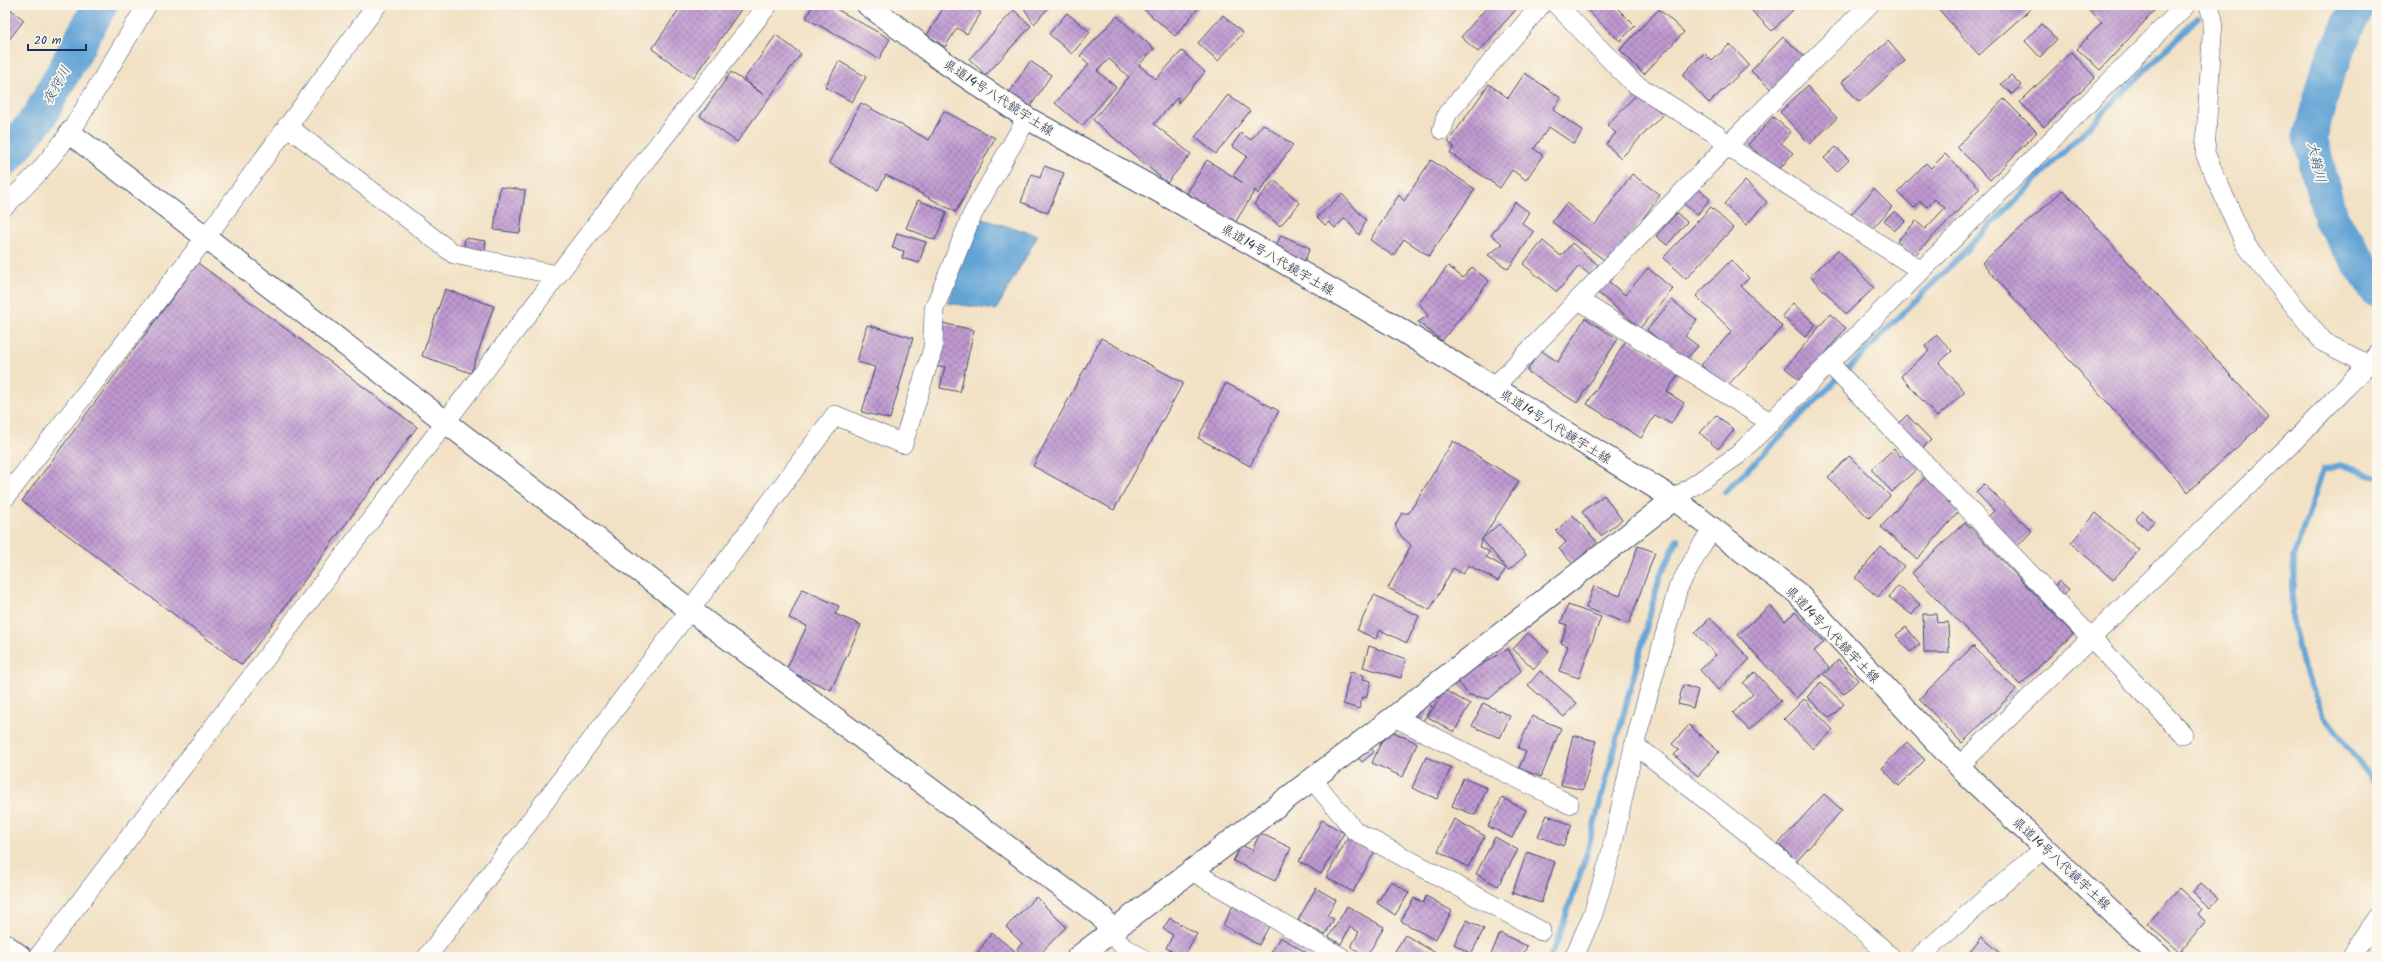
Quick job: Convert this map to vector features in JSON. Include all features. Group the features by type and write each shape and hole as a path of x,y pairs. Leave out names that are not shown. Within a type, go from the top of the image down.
{"street":[{"path":"5,206 39,172 70,133 147,5"},
{"path":"5,497 206,237 377,5"},
{"path":"38,957 558,275 768,5"},
{"name":"県道14号八代鏡宇土線","path":"868,5 941,60 1028,118 1366,310 1674,499 1797,593 1959,766 2045,846 2160,957"},
{"path":"1442,130 1447,114 1541,5"},
{"path":"1557,5 1632,82 1717,135 1727,146 1920,270"},
{"path":"1493,388 1727,146 1869,5"},
{"path":"1959,766 2294,441 2372,360 2323,342 2245,244 2205,153 2213,20 2209,5"},
{"path":"1078,957 1190,870 1394,717 1674,499 1738,455 1832,365 1920,270 2184,6"},
{"path":"427,957 690,610 835,415 903,444 932,348 934,309 972,215 1028,118"},
{"path":"287,126 454,254 558,275"},
{"path":"70,133 690,610 1102,917 1111,932 1125,948 1140,957"},
{"path":"1578,300 1770,423"},
{"path":"1832,365 2183,734"},
{"path":"1574,957 1593,914 1610,857 1634,746 1678,588 1703,543 1714,529"},
{"path":"1394,717 1569,804"},
{"path":"1634,746 1647,754 1761,843 1834,903 1891,957"},
{"path":"1312,779 1355,831 1541,931"},
{"path":"1919,957 2045,846"},
{"path":"1190,870 1341,957"},
{"path":"2351,957 2377,918"},
{"path":"5,945 21,957"}],"water":[{"path":"979,218 1038,235 996,310 948,303"}],"building":[{"path":"5,5 24,20 5,45"},
{"path":"682,5 738,5 742,8 693,78 652,49"},
{"path":"813,5 829,5 890,39 879,59 806,18"},
{"path":"945,5 969,5 981,13 967,34 957,28 945,47 927,35"},
{"path":"1022,5 1051,5 1034,24"},
{"path":"1139,5 1201,5 1175,36"},
{"path":"1489,5 1520,5 1478,52 1461,37"},
{"path":"1592,5 1614,5 1635,26 1620,41 1587,10"},
{"path":"1746,5 1798,5 1772,31"},
{"path":"1935,5 2035,5 1979,55"},
{"path":"2084,5 2151,5 2156,9 2100,70 2077,49 2102,22"},
{"path":"1659,9 1684,32 1644,74 1620,50"},
{"path":"1014,10 1031,26 986,75 969,59"},
{"path":"1067,13 1090,32 1072,54 1049,34"},
{"path":"1223,15 1243,33 1218,61 1198,43"},
{"path":"1117,16 1154,49 1139,65 1156,79 1182,51 1205,72 1178,103 1178,97 1154,124 1191,154 1167,183 1093,120 1129,77 1109,59 1097,71 1116,87 1082,126 1055,103 1089,64 1080,56"},
{"path":"2041,24 2057,39 2040,57 2025,41"},
{"path":"776,35 801,54 737,142 700,116 731,72 764,95 744,79"},
{"path":"1783,37 1805,57 1773,91 1751,71"},
{"path":"1888,41 1905,61 1859,102 1842,82"},
{"path":"1730,44 1749,65 1709,103 1682,75 1704,53 1712,61"},
{"path":"2071,52 2095,77 2044,127 2020,102"},
{"path":"839,61 866,77 852,102 825,87"},
{"path":"1030,61 1051,75 1030,107 1009,93"},
{"path":"1525,73 1561,98 1553,110 1583,131 1574,144 1549,127 1534,149 1543,155 1526,180 1512,170 1500,188 1450,153 1454,147 1448,142 1489,84 1508,98"},
{"path":"2011,75 2021,85 2012,94 2001,84"},
{"path":"1807,86 1837,118 1810,144 1780,112"},
{"path":"1639,92 1663,114 1621,158 1606,144 1616,133 1607,125"},
{"path":"1228,95 1250,111 1216,154 1195,137"},
{"path":"2004,99 2037,132 1990,180 1957,147"},
{"path":"861,103 929,140 944,111 995,138 956,212 886,175 878,190 829,163"},
{"path":"1773,117 1791,132 1781,143 1793,153 1778,171 1748,145"},
{"path":"1263,124 1293,145 1258,194 1255,190 1235,223 1187,193 1207,160 1243,183 1233,176 1247,156 1232,146 1241,133 1251,140"},
{"path":"1836,147 1849,160 1837,172 1824,158"},
{"path":"1945,154 1980,188 1913,257 1897,241 1916,221 1925,229 1945,208 1935,199 1927,207 1920,201 1914,208 1898,192 1926,163 1931,168"},
{"path":"1431,160 1475,189 1429,256 1404,239 1393,256 1370,240 1399,195 1404,201"},
{"path":"1044,166 1064,173 1048,213 1021,202 1032,174 1040,178"},
{"path":"1632,174 1660,195 1610,264 1552,222 1566,203 1595,225"},
{"path":"1274,180 1300,203 1280,226 1254,204"},
{"path":"1745,181 1767,202 1746,225 1724,204"},
{"path":"1694,185 1710,199 1697,215 1681,201"},
{"path":"500,187 525,190 520,233 494,230"},
{"path":"1874,189 1892,207 1870,231 1851,214"},
{"path":"2063,190 2269,418 2188,492 1982,263"},
{"path":"1342,194 1366,220 1359,235 1345,218 1335,228 1329,222 1325,225 1317,217"},
{"path":"918,200 947,212 935,240 906,228"},
{"path":"1515,202 1529,212 1522,223 1534,232 1508,269 1488,255 1503,244 1491,235"},
{"path":"1711,207 1733,228 1686,279 1663,258"},
{"path":"1895,211 1905,221 1894,231 1884,220"},
{"path":"1677,213 1687,222 1667,245 1656,236"},
{"path":"897,233 926,242 919,263 902,258 904,251 892,248"},
{"path":"1281,235 1310,248 1303,264 1274,251"},
{"path":"465,238 486,241 484,256 463,253"},
{"path":"1543,241 1561,256 1572,243 1598,265 1590,275 1579,266 1557,292 1523,264"},
{"path":"1838,250 1874,288 1846,314 1810,276"},
{"path":"1731,260 1749,278 1741,286 1783,327 1725,388 1701,365 1732,331 1696,296"},
{"path":"198,263 417,427 242,665 22,501"},
{"path":"1448,266 1463,278 1472,267 1489,281 1442,341 1418,322 1428,316 1419,303"},
{"path":"1648,268 1673,289 1640,328 1597,292 1607,280 1625,295"},
{"path":"445,289 494,306 471,373 422,356"},
{"path":"1672,300 1697,320 1685,336 1698,346 1685,361 1647,330"},
{"path":"1793,303 1816,325 1805,337 1782,316"},
{"path":"1830,314 1846,328 1802,382 1785,368"},
{"path":"1585,318 1618,339 1577,403 1527,371 1540,350 1558,362"},
{"path":"942,323 974,330 960,392 940,388 945,366 932,368"},
{"path":"867,325 913,338 890,419 862,412 875,367 857,362"},
{"path":"1937,335 1952,351 1939,363 1965,392 1937,417 1901,376 1929,351 1925,346"},
{"path":"1101,338 1183,383 1114,510 1033,466"},
{"path":"1627,339 1680,372 1667,392 1684,403 1671,424 1655,415 1641,438 1587,404"},
{"path":"1226,383 1279,411 1250,466 1198,438"},
{"path":"1716,415 1734,430 1718,449 1700,433"},
{"path":"1907,415 1931,440 1922,449 1898,424"},
{"path":"1453,441 1519,481 1479,546 1489,552 1486,557 1506,568 1498,581 1468,565 1463,574 1453,568 1430,610 1388,588 1411,545 1401,536 1395,525 1402,513 1409,513"},
{"path":"1894,449 1900,457 1907,451 1920,466 1892,492 1871,469"},
{"path":"1849,456 1890,496 1869,518 1828,478"},
{"path":"1928,474 1964,506 1917,559 1881,527"},
{"path":"1984,484 2032,531 2013,551 1983,522 1994,511 1976,492"},
{"path":"1604,495 1622,520 1601,536 1582,512"},
{"path":"2142,511 2154,521 2147,529 2136,519"},
{"path":"2096,513 2139,550 2113,580 2071,543"},
{"path":"1573,515 1597,542 1573,564 1559,549 1566,542 1556,531"},
{"path":"1965,522 2073,634 2020,685 1912,573"},
{"path":"1499,524 1526,555 1509,570 1482,539"},
{"path":"1638,546 1655,552 1629,624 1586,608 1594,586 1620,596"},
{"path":"1881,547 1904,566 1878,597 1855,578"},
{"path":"2059,581 2069,589 2063,597 2052,589"},
{"path":"1898,586 1920,604 1912,615 1889,597"},
{"path":"802,589 839,606 835,614 861,625 831,690 786,670 807,626 789,618"},
{"path":"1374,595 1419,616 1407,643 1380,630 1376,639 1357,630"},
{"path":"1568,605 1601,617 1579,678 1559,671 1568,646 1561,643 1567,625 1561,623"},
{"path":"1770,605 1785,621 1795,612 1824,642 1814,651 1829,668 1796,698 1738,635"},
{"path":"1923,614 1936,614 1937,623 1948,622 1949,653 1924,653"},
{"path":"1710,618 1750,659 1718,690 1700,670 1716,655 1695,633"},
{"path":"1906,627 1920,644 1910,652 1896,635"},
{"path":"1528,633 1549,652 1534,669 1513,649"},
{"path":"1369,646 1406,659 1401,678 1363,667"},
{"path":"1973,646 2016,690 1962,743 1919,699"},
{"path":"1508,649 1521,671 1489,699 1469,695 1455,680"},
{"path":"1838,660 1858,680 1844,694 1824,675"},
{"path":"1540,671 1577,703 1564,717 1528,685"},
{"path":"1350,672 1364,675 1363,679 1371,681 1366,698 1362,697 1359,709 1343,704"},
{"path":"1755,672 1781,701 1749,730 1733,713 1753,694 1743,683"},
{"path":"1821,682 1844,704 1830,718 1807,697"},
{"path":"1683,685 1698,690 1693,708 1678,704"},
{"path":"1444,690 1470,704 1454,732 1428,717"},
{"path":"1419,699 1432,706 1423,721 1411,713"},
{"path":"1804,699 1833,730 1813,749 1784,719"},
{"path":"1483,703 1510,716 1500,738 1472,726"},
{"path":"1532,716 1561,728 1541,777 1519,768 1526,752 1518,748"},
{"path":"1689,725 1719,752 1698,776 1674,755 1679,750 1672,744"},
{"path":"1387,729 1417,743 1403,777 1372,763"},
{"path":"1573,735 1596,741 1583,790 1561,785"},
{"path":"1366,741 1374,752 1362,762 1353,751"},
{"path":"1907,742 1925,760 1899,786 1882,768"},
{"path":"1426,757 1451,768 1437,799 1412,788"},
{"path":"1463,778 1487,788 1475,815 1452,806"},
{"path":"1824,794 1842,810 1797,861 1778,844"},
{"path":"1502,798 1526,810 1512,838 1488,826"},
{"path":"1547,815 1572,825 1563,846 1538,836"},
{"path":"1454,819 1485,836 1468,867 1438,851"},
{"path":"1322,820 1344,833 1321,874 1299,861"},
{"path":"1260,833 1291,848 1275,881 1233,861 1241,845 1252,850"},
{"path":"1349,836 1375,851 1353,892 1326,877"},
{"path":"1495,837 1518,850 1498,886 1476,874"},
{"path":"1527,852 1555,862 1541,903 1512,893"},
{"path":"1391,881 1409,893 1395,915 1377,903"},
{"path":"2201,884 2218,899 2210,908 2193,893"},
{"path":"1316,888 1336,900 1327,916 1334,919 1325,935 1298,920"},
{"path":"2179,888 2202,909 2198,914 2206,922 2180,952 2147,923"},
{"path":"1426,896 1452,911 1435,940 1401,921 1414,898 1423,903"},
{"path":"1036,897 1066,927 1037,957 1025,957 1017,949 1022,943 1006,927"},
{"path":"1233,906 1269,926 1259,945 1223,925"},
{"path":"1347,906 1384,927 1367,956 1351,947 1359,932 1350,927 1341,944 1329,937"},
{"path":"1170,918 1197,934 1183,957 1166,948 1173,935 1163,929"},
{"path":"1467,920 1484,929 1471,954 1454,944"},
{"path":"992,933 1021,956 1021,957 974,957"},
{"path":"1500,933 1527,946 1522,957 1490,957"},
{"path":"1405,935 1441,956 1405,957 1395,951"},
{"path":"1280,937 1314,957 1269,956"},
{"path":"1982,937 2005,957 1966,957"}],"waterway":[{"name":"夜狩川","path":"5,159 39,117 100,5"},
{"name":"大鞘川","path":"2358,5 2328,71 2310,137 2330,217 2377,290"},
{"path":"1725,492 2198,17"},
{"path":"2377,477 2340,465 2323,470 2294,557 2292,618 2302,665 2324,715 2377,786"},
{"path":"1550,957 1556,945 1586,856 1660,576 1678,539"}]}
